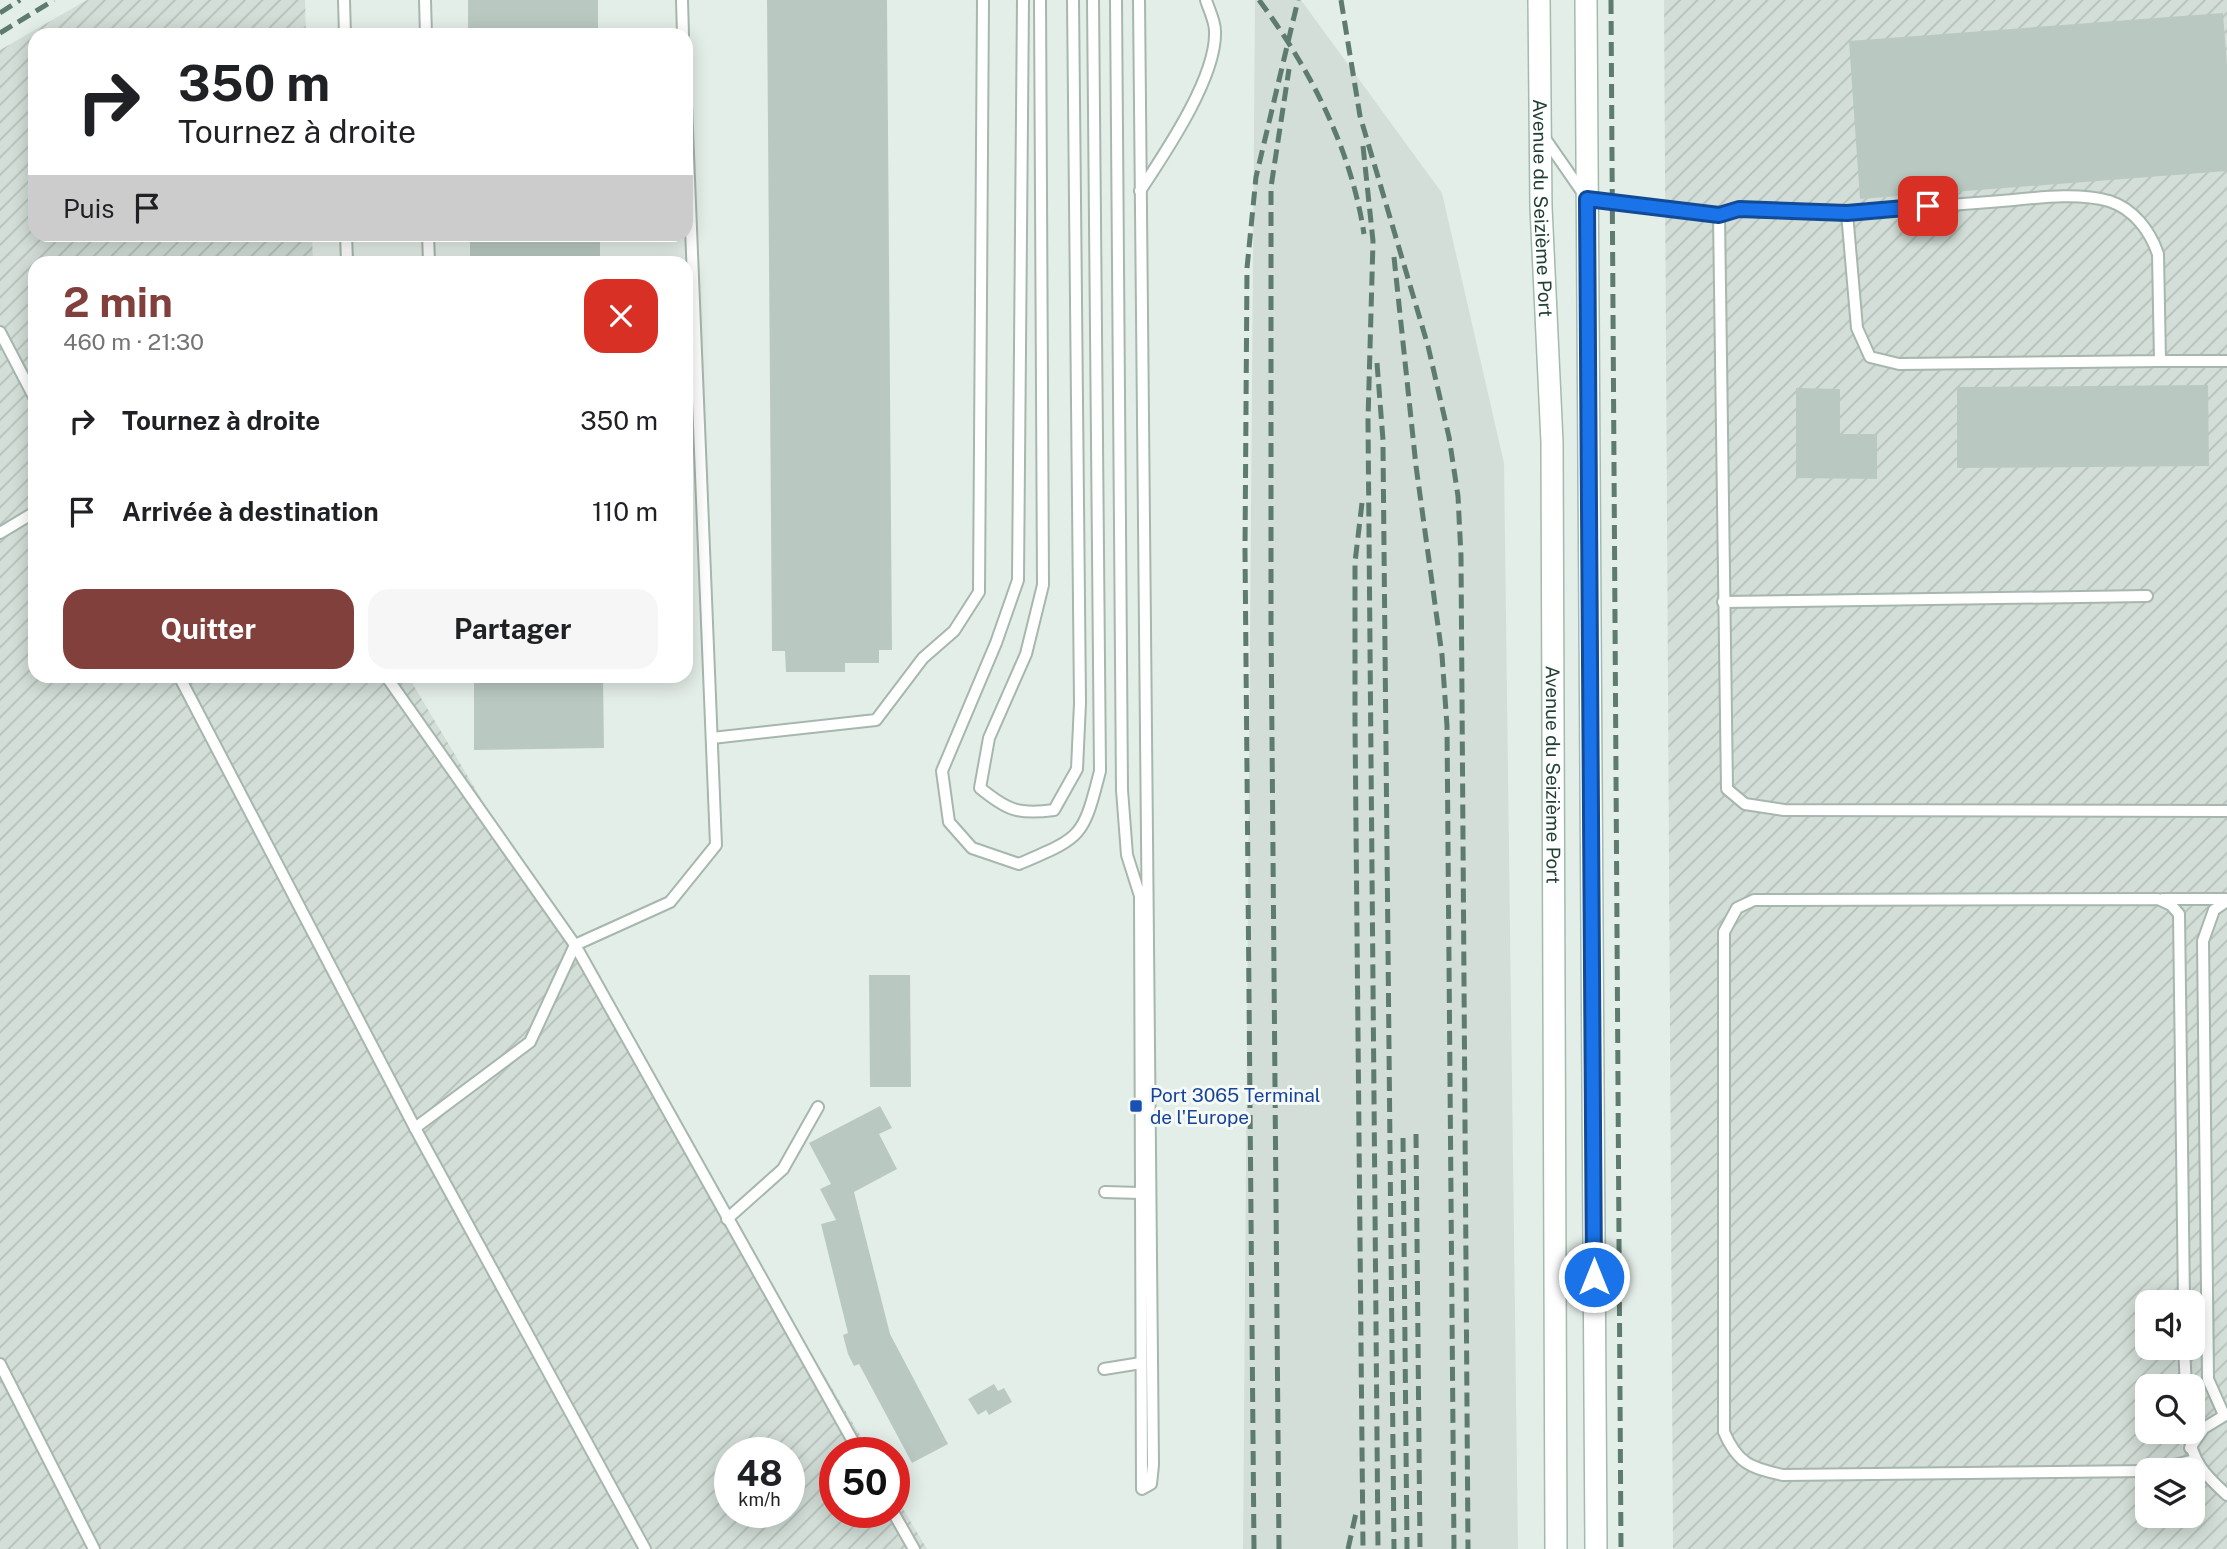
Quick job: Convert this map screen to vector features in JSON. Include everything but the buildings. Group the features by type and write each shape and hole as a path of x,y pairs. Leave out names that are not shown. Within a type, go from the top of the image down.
{"main road":[{"name":"Avenue du Seizième Port","path":"1539,0 1541,207 1552,442 1556,1549"},
{"name":"Avenue du Seizième Port","path":"1586,0 1596,1549"}],"lane":[{"path":"344,0 345,28"},
{"path":"425,0 426,28"},
{"path":"682,0 683,28"},
{"path":"712,737 876,720 923,657 954,631 979,592 983,0"},
{"path":"1023,0 1017,580 996,643 942,771 948,822 972,848 1020,864 1068,843 1088,820 1100,771 1093,0"},
{"path":"1040,0 1043,585 1026,654 989,738 980,788 1003,806 1027,814 1054,810 1077,769 1080,703 1073,0"},
{"path":"1116,0 1122,790 1127,855 1143,898 1140,1193 1142,1489 1151,1484 1153,1465 1143,898 1139,0"},
{"path":"1140,191 1190,109 1203,80 1215,30 1206,0"},
{"path":"1540,132 1587,199 1719,215 1739,209 1847,213 2035,198 2090,198 2119,206 2142,223 2153,239 2158,254 2160,361"},
{"path":"1847,213 1857,328 1870,357 1899,364 2227,361"},
{"path":"1719,215 1727,789 1745,804 1784,810 2227,811"},
{"path":"415,1128 530,1042 575,945 670,902 716,845 693,275"},
{"path":"0,332 28,386"},
{"path":"0,533 28,516"},
{"path":"1723,603 2147,596"},
{"path":"183,683 415,1128 645,1549"},
{"path":"391,683 575,945 851,1437"},
{"path":"2158,899 2171,905 2179,914 2184,1290"},
{"path":"2135,1470 1783,1475 1759,1470 1733,1453 1724,1432 1724,932 1737,908 1754,900 2227,900"},
{"path":"2190,1448 2204,1428 2226,1415 2212,1393 2208,1379 2203,940 2214,910 2227,900"},
{"path":"727,1219 783,1169 818,1107"},
{"path":"1105,1192 1140,1193"},
{"path":"1104,1369 1141,1363"},
{"path":"0,1364 94,1549"},
{"path":"2190,1444 2195,1458"},
{"path":"2205,1475 2227,1495"},
{"path":"902,1528 914,1549"}],"shaded area":[{"path":"87,0 305,0 306,28 38,28"},
{"path":"1255,0 1301,0 1442,193 1504,463 1518,1549 1243,1549"},
{"path":"1664,0 2227,0 2227,1549 1673,1549"},
{"path":"28,34 28,242 312,242 313,256 28,256 28,683 412,683 861,1437 819,1437 819,1528 910,1528 910,1521 927,1549 0,1549 0,50"}],"railway":[{"path":"0,13 20,0"},
{"path":"0,33 54,0"},
{"path":"1259,0 1295,54 1326,111 1349,171 1364,234"},
{"path":"1254,1549 1245,550 1247,268 1256,177 1298,0"},
{"path":"1341,0 1360,116 1428,346 1449,437 1458,496 1461,556 1468,1549"},
{"path":"1611,0 1621,1549"},
{"path":"1279,1549 1271,622 1271,187 1289,69"},
{"path":"1363,146 1373,241 1368,420 1378,1549"},
{"path":"1394,257 1416,466 1442,655 1447,726 1454,1549"},
{"path":"1377,363 1383,440"},
{"path":"1383,447 1394,1549"},
{"path":"1362,503 1355,562 1355,723 1363,1549"},
{"path":"1416,1134 1420,1549"},
{"path":"1403,1138 1407,1549"},
{"path":"1348,1549 1356,1513"}],"place":[{"name":"Port 3065 Terminal de l'Europe","path":"1136,1106"}],"route":[{"path":"1594,1277 1587,199 1719,215 1739,209 1847,213 1928,206"}]}
